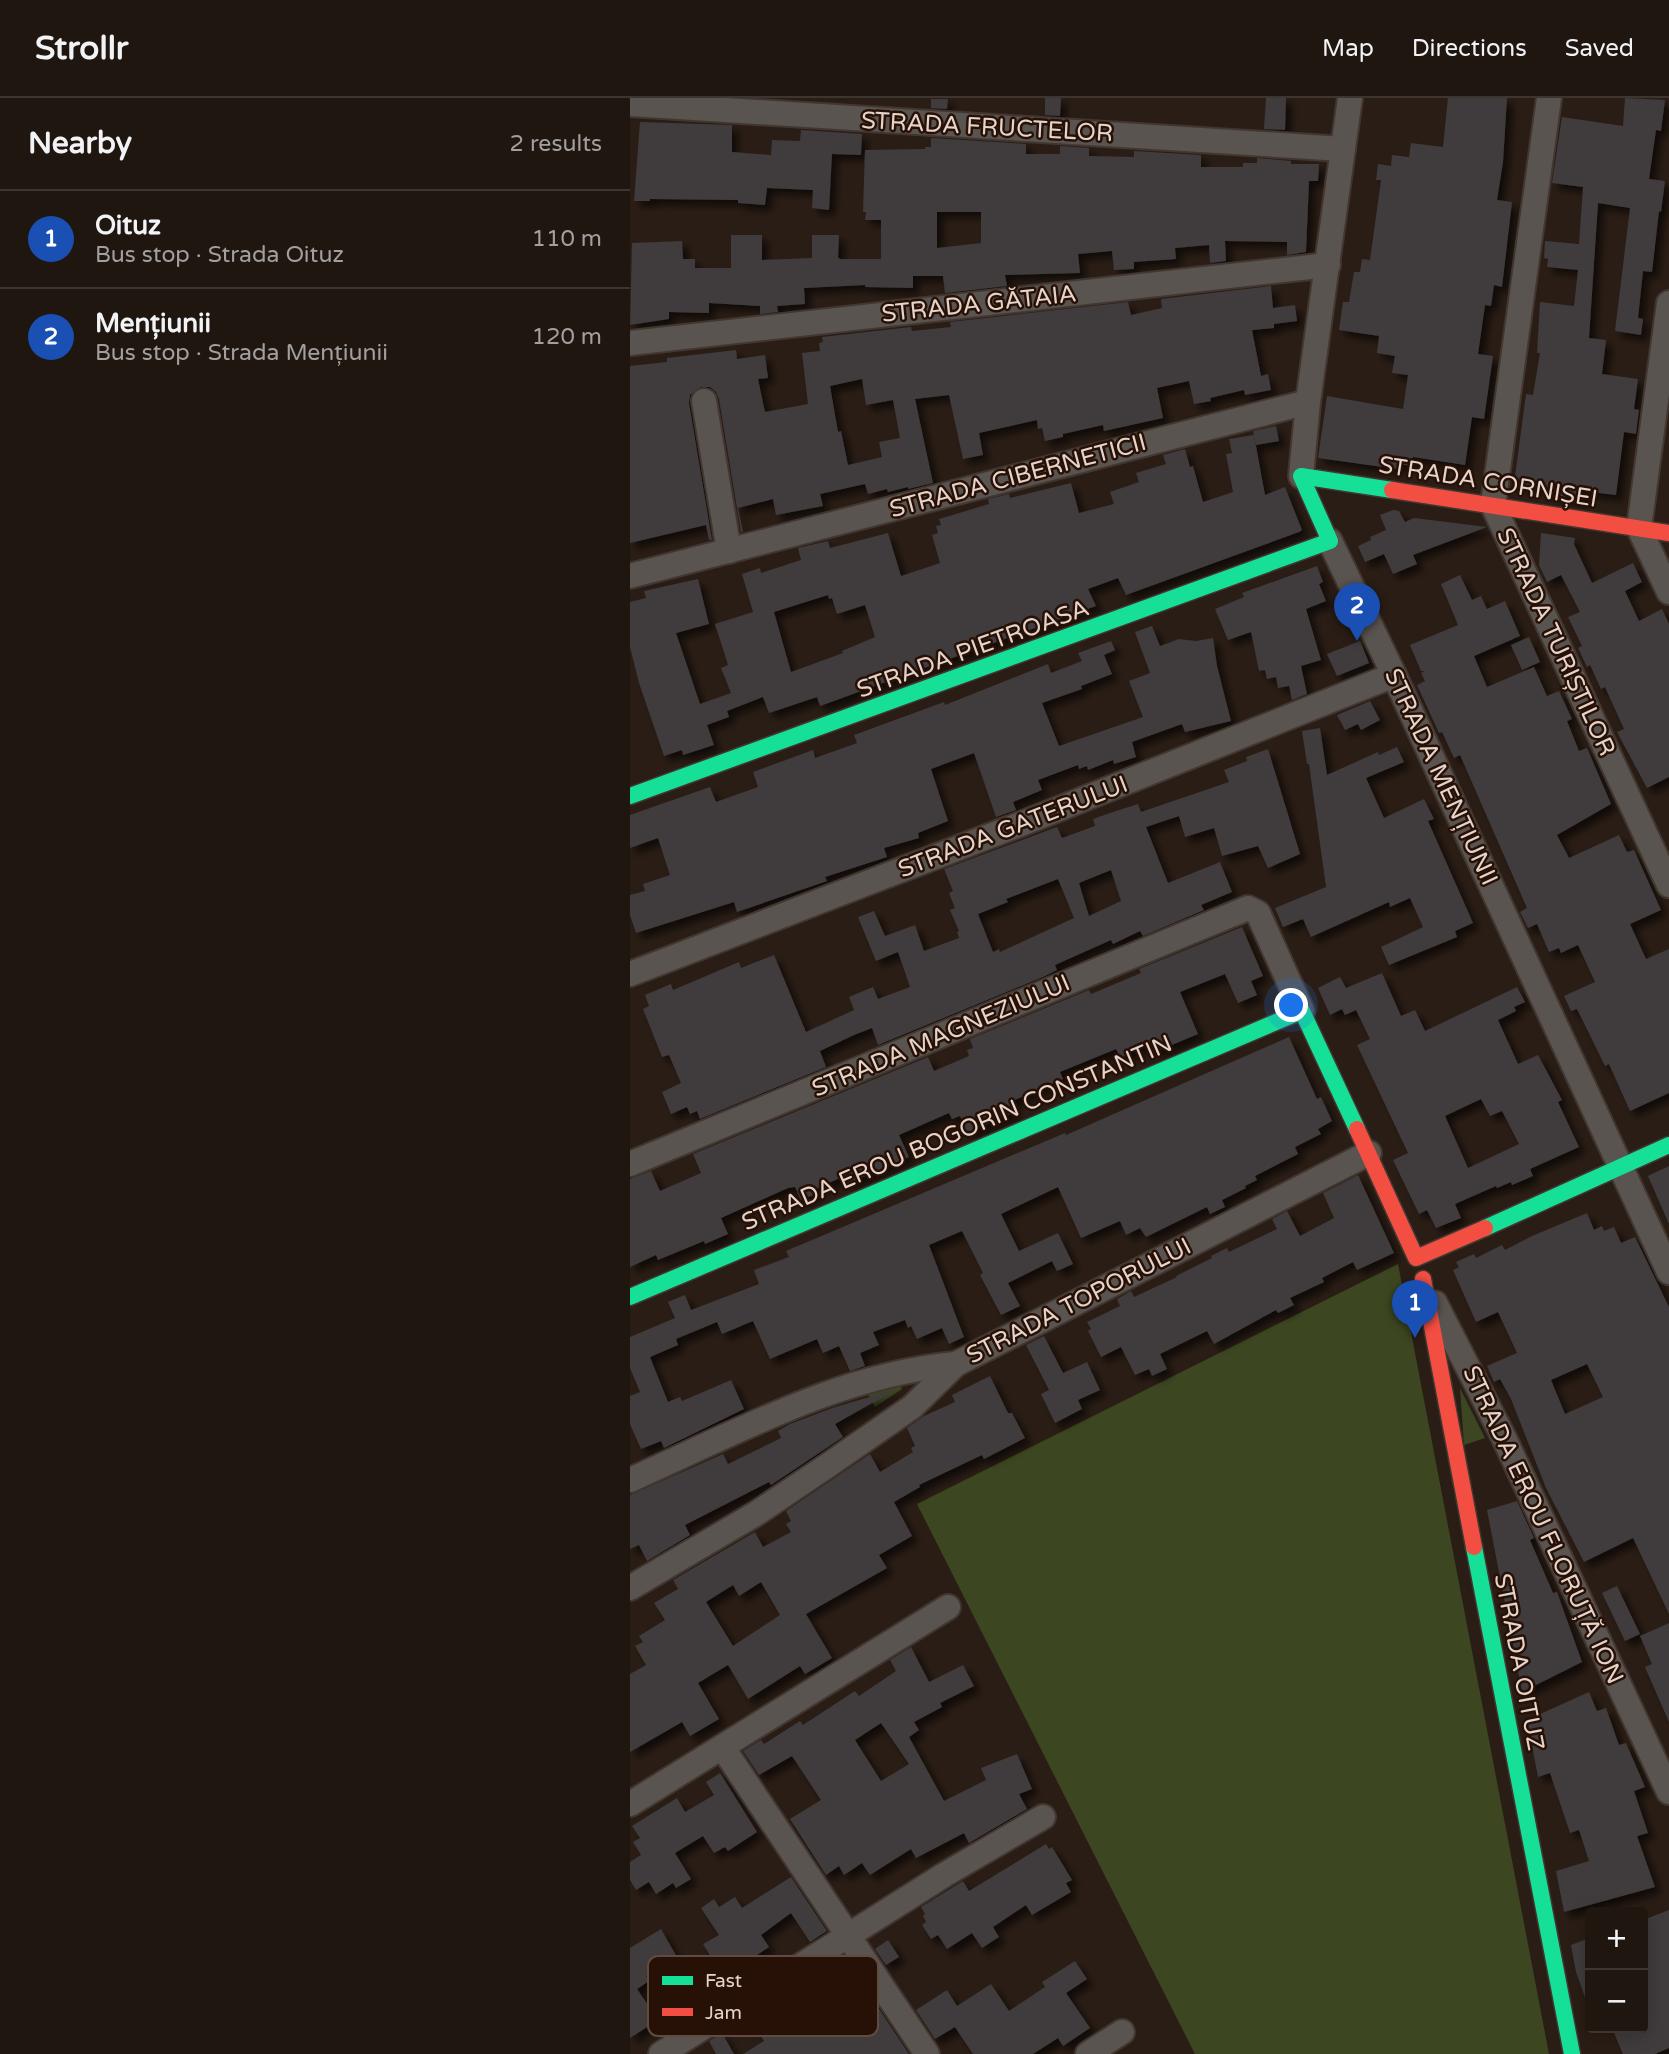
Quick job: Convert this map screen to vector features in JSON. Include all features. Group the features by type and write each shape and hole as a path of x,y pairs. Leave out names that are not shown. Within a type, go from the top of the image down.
{"street":[{"name":"STRADA MENȚIUNII","path":"1350,98 1308,402 1301,476 1669,1272"},
{"name":"STRADA TURIȘTILOR","path":"1549,98 1493,505 1669,885"},
{"name":"STRADA FRUCTELOR","path":"630,104 1343,149"},
{"name":"STRADA GĂTAIA","path":"630,343 1328,265"},
{"path":"1669,303 1639,528 1669,592"},
{"path":"704,401 729,551"},
{"name":"STRADA CIBERNETICII","path":"630,576 1308,402"},
{"name":"STRADA CORNIȘEI","path":"1301,476 1669,533"},
{"name":"STRADA PIETROASA","path":"630,796 1330,541"},
{"name":"STRADA GATERULUI","path":"630,974 1026,822 1394,675"},
{"name":"STRADA MAGNEZIULUI","path":"630,1164 1245,909 1251,908 1258,913 1302,1011"},
{"name":"STRADA OITUZ","path":"1302,1011 1420,1268 1572,2054"},
{"name":"STRADA EROU BOGORIN CONSTANTIN","path":"630,1297 1302,1011"},
{"path":"1420,1268 1669,1145"},
{"name":"STRADA TOPORULUI","path":"630,1588 757,1513 827,1466 912,1407 956,1364 1369,1153"},
{"name":"STRADA EROU FLORUȚĂ ION","path":"1420,1268 1504,1438 1669,1792"},
{"path":"630,1480 837,1389 921,1367 956,1364"},
{"path":"630,1804 948,1607"},
{"path":"723,1748 863,1956"},
{"path":"816,1956 1043,1817"},
{"path":"878,1979 927,2054"},
{"path":"1088,2054 1122,2032"},
{"path":"661,2054 689,2036"}],"green space":[{"path":"1398,1264 1549,2054 1195,2054 917,1504"},
{"path":"896,1378 902,1389 875,1407 865,1389"},
{"path":"1460,1388 1485,1438 1464,1445"}],"building":[{"path":"1045,98 1061,98 1060,116 1045,115"},
{"path":"1266,98 1286,98 1285,130 1264,129"},
{"path":"1448,98 1507,98 1503,162 1497,200 1512,202 1502,287 1494,285 1491,306 1485,305 1478,354 1493,356 1484,419 1472,417 1465,465 1413,457 1412,466 1398,464 1397,469 1318,458 1327,396 1403,409 1408,375 1392,373 1395,356 1377,353 1379,336 1339,330 1343,302 1349,302 1354,272 1360,272 1362,259 1370,260 1381,180 1376,180 1378,164 1391,166 1392,155 1409,157 1411,143 1443,147"},
{"path":"1625,98 1665,100 1661,131 1656,130 1649,179 1665,181 1652,272 1643,271 1638,318 1643,319 1641,335 1615,331 1630,208 1598,203 1589,338 1606,340 1602,374 1638,379 1634,409 1639,410 1636,434 1624,432 1616,495 1582,491 1581,499 1552,495 1553,488 1514,484 1526,394 1533,395 1540,353 1537,353 1540,302 1574,306 1578,270 1547,267 1548,259 1544,258 1545,241 1579,244 1583,187 1552,183 1562,117 1623,126"},
{"path":"931,99 948,99 947,109 931,108"},
{"path":"640,122 732,125 732,152 771,155 772,140 800,141 801,130 862,134 861,155 832,154 829,210 812,208 813,190 767,188 765,205 738,203 738,200 634,201"},
{"path":"931,138 1026,144 1026,154 1060,154 1060,146 1089,148 1089,156 1134,157 1134,151 1201,155 1201,167 1243,167 1243,163 1257,163 1257,158 1291,161 1291,164 1319,164 1318,181 1309,181 1306,252 1287,255 1287,242 1225,241 1226,261 1210,263 1209,245 1175,248 1176,259 1134,262 1134,269 1114,270 1112,251 1078,254 1080,273 1005,275 1007,286 945,293 943,276 913,276 913,288 865,285 804,288 805,304 777,306 778,312 760,314 760,306 709,303 709,313 669,312 669,319 630,325 632,243 682,241 683,259 695,259 695,268 731,268 731,235 762,235 762,260 812,258 812,235 839,235 840,259 881,259 881,220 865,220 866,212 863,212 865,150 931,147","holes":["937,212 981,212 981,243 937,248"]},
{"path":"1271,286 1273,308 1295,305 1297,321 1274,324 1274,328 1252,330 1261,376 1268,374 1271,390 1245,395 1244,390 1194,404 1189,381 1157,388 1163,418 1104,431 1103,425 1045,441 1042,428 1038,429 1037,420 979,433 983,455 963,459 949,395 915,399 933,483 868,494 865,484 820,494 823,506 776,515 773,499 738,508 741,532 719,399 710,387 701,387 690,395 689,403 712,540 709,540 706,525 630,543 630,366 667,362 667,358 736,350 737,359 765,355 768,378 758,379 765,412 808,404 802,353 820,351 819,343 823,342 822,337 911,327 912,331 951,327 950,322 1128,302 1131,315 1162,308 1161,299","holes":["862,379 866,405 893,400 900,438 879,442 882,457 848,465 841,431 838,432 830,386"]},
{"path":"1276,426 1279,441 1256,445 1253,431"},
{"path":"1254,435 1265,495 1285,487 1302,530 1126,595 1118,578 1088,589 1096,606 820,706 817,697 769,713 763,697 727,711 729,717 707,725 714,745 683,755 682,750 664,756 639,683 630,647 630,602 646,598 644,591 698,579 709,624 676,633 700,704 731,693 721,668 728,665 715,624 753,612 742,574 760,568 761,573 801,560 798,548 828,541 830,548 888,533 901,576 940,563 932,535 938,533 936,526 941,525 939,519 989,504 988,499 1009,494 1010,498 1071,483 1079,513 1114,504 1110,492 1139,482 1136,473 1166,464 1163,455 1185,449 1190,467 1193,466 1203,502 1233,492 1226,454 1232,453 1229,439","holes":["828,595 829,599 832,598 837,614 865,605 875,637 842,651 843,653 791,672 774,612"]},
{"path":"1393,510 1399,511 1405,522 1414,518 1487,527 1413,555 1417,564 1393,574 1384,554 1365,562 1358,546 1386,530 1380,515"},
{"path":"1541,533 1575,538 1574,544 1592,583 1633,563 1642,582 1625,591 1639,621 1662,609 1669,624 1669,777 1647,788 1617,732 1624,729 1605,687 1601,689 1590,665 1587,667 1578,648 1582,646 1568,617 1580,612 1561,575 1547,582 1539,565"},
{"path":"1317,566 1323,582 1319,584 1326,601 1306,609 1321,660 1301,666 1307,694 1292,700 1289,686 1278,688 1276,677 1267,679 1265,670 1259,671 1251,632 1228,640 1215,609 1244,597 1242,593"},
{"path":"1460,575 1472,600 1481,596 1487,609 1505,601 1520,636 1474,656 1487,687 1534,667 1547,696 1559,691 1572,719 1567,721 1579,751 1587,748 1611,804 1557,835 1569,858 1619,835 1627,852 1634,850 1661,910 1630,924 1646,959 1669,949 1669,1093 1630,1111 1609,1064 1605,1066 1577,1009 1571,1011 1564,996 1595,982 1578,945 1561,953 1559,948 1549,952 1537,924 1528,928 1520,912 1527,908 1460,755 1454,758 1417,685 1425,681 1421,673 1425,671 1421,671 1410,645 1458,625 1441,584"},
{"path":"1152,626 1160,646 1179,639 1196,641 1213,638 1231,721 1185,732 1182,724 1132,742 1136,757 1114,764 1113,760 1088,770 1087,766 1079,769 1078,765 1038,780 1042,790 1013,802 1016,810 996,817 974,753 931,769 948,821 918,833 919,838 884,848 887,857 825,877 827,881 737,912 734,902 636,933 630,915 630,895 645,891 643,884 670,875 658,838 630,848 630,815 710,787 716,802 758,787 753,772 813,750 815,758 857,743 854,735 944,702 945,705 1048,664 1051,673 1082,661 1078,653 1111,641 1115,650 1104,655 1112,674 1081,686 1082,689 1042,703 1059,746 1143,717 1129,681 1150,673 1135,632"},
{"path":"1529,637 1540,662 1522,670 1511,645"},
{"path":"1360,641 1369,663 1337,676 1327,654"},
{"path":"1370,701 1380,720 1361,730 1358,724 1345,730 1337,715"},
{"path":"1320,728 1327,775 1378,752 1379,755 1397,747 1404,762 1366,778 1384,818 1424,799 1434,819 1428,821 1473,923 1455,931 1457,937 1389,965 1381,947 1423,927 1410,898 1390,907 1389,902 1311,937 1303,919 1283,927 1275,908 1326,887 1302,731"},
{"path":"1268,749 1300,854 1268,868 1258,846 1222,856 1214,828 1185,837 1179,816 1146,827 1168,883 1220,862 1232,892 1201,905 1204,910 1143,936 1140,931 1113,944 1111,940 1055,965 1057,970 1043,977 878,1045 872,1028 854,1035 820,1051 826,1067 700,1119 697,1111 690,1114 687,1107 671,1114 662,1092 681,1083 669,1055 662,1057 643,1009 649,1006 645,995 671,984 673,990 739,962 741,968 774,955 806,1032 854,1010 849,997 873,987 878,999 910,987 898,952 876,961 858,917 874,911 885,936 915,925 924,951 959,938 959,931 950,910 955,908 949,893 953,891 944,869 1057,827 1062,838 1095,826 1093,819 1110,813 1138,804 1141,812 1229,782 1224,770 1247,761 1246,757","holes":["1111,870 1121,901 1089,916 1079,883","1058,879 1074,918 1000,952 999,949 993,952 978,914 1008,902 1006,899"]},
{"path":"1242,927 1263,976 1251,981 1257,995 1238,1003 1225,974 1180,992 1198,1034 1155,1052 1151,1042 1121,1058 1116,1049 1060,1072 1063,1079 1010,1102 1015,1112 967,1133 960,1116 952,1119 949,1113 899,1135 909,1157 847,1184 844,1176 814,1190 816,1194 801,1200 795,1187 788,1188 721,1218 728,1234 658,1260 656,1255 630,1267 630,1179 651,1171 660,1191 701,1173 693,1154 928,1057 934,1071 969,1056 967,1050 973,1048 970,1039 1089,990 1091,994 1141,973 1139,969"},
{"path":"1382,973 1401,1016 1415,1010 1425,1031 1517,987 1525,1002 1514,1007 1516,1011 1498,1020 1518,1064 1538,1055 1562,1100 1558,1102 1579,1147 1530,1169 1533,1176 1512,1185 1511,1182 1497,1188 1496,1186 1455,1204 1461,1218 1436,1228 1427,1210 1419,1214 1393,1160 1408,1153 1357,1045 1370,1039 1356,1010 1345,1015 1342,1009 1330,1015 1318,988 1340,977 1346,988","holes":["1481,1099 1490,1116 1502,1111 1519,1144 1468,1168 1445,1116"]},
{"path":"1289,1037 1317,1099 1321,1097 1332,1121 1318,1129 1321,1134 1295,1147 1298,1154 1255,1176 1257,1180 1245,1186 1246,1188 1222,1200 1225,1207 1210,1214 1207,1207 1146,1237 1140,1228 1126,1235 1120,1221 1081,1238 1058,1187 1001,1214 1019,1251 1058,1233 1073,1264 1057,1271 1052,1261 1008,1283 1020,1306 1001,1315 980,1275 983,1273 962,1231 929,1245 964,1337 949,1344 942,1328 917,1339 905,1320 873,1332 879,1345 860,1353 865,1366 850,1371 839,1346 823,1353 817,1339 770,1359 753,1321 722,1334 717,1322 676,1339 678,1345 650,1357 668,1402 680,1397 682,1401 731,1380 744,1409 664,1448 661,1441 641,1449 630,1424 630,1396 640,1392 630,1368 630,1337 675,1318 668,1302 685,1295 691,1310 759,1284 754,1270 789,1257 786,1251 1065,1133 1066,1135"},
{"path":"1669,1166 1669,1224 1648,1176"},
{"path":"1358,1175 1394,1253 1357,1270 1353,1262 1322,1278 1324,1282 1290,1298 1294,1305 1278,1313 1276,1310 1214,1344 1207,1331 1160,1354 1167,1369 1152,1376 1149,1369 1135,1375 1121,1347 1101,1357 1088,1331 1091,1329 1087,1322 1120,1306 1117,1299 1131,1291 1134,1297 1177,1277 1227,1248 1229,1252 1277,1229 1272,1219 1287,1211 1300,1236 1334,1218 1323,1193"},
{"path":"1587,1213 1594,1230 1602,1226 1604,1231 1614,1227 1621,1243 1635,1237 1669,1307 1669,1614 1633,1538 1584,1562 1546,1488 1511,1399 1500,1379 1494,1382 1487,1366 1517,1353 1498,1312 1476,1322 1453,1270 1459,1267 1456,1262 1474,1254 1476,1258 1502,1245 1505,1250","holes":["1587,1364 1603,1397 1565,1414 1551,1380"]},
{"path":"1044,1336 1063,1373 1087,1362 1100,1390 1078,1400 1082,1409 1055,1423 1041,1394 1049,1390 1026,1345"},
{"path":"990,1376 1008,1413 1012,1413 1025,1438 984,1459 982,1455 919,1485 920,1487 894,1502 912,1536 879,1555 887,1568 806,1614 832,1658 805,1674 800,1666 748,1699 728,1665 698,1683 719,1719 690,1736 682,1722 630,1752 630,1674 646,1665 635,1646 643,1642 639,1636 665,1620 654,1603 678,1589 673,1580 755,1532 763,1547 791,1532 786,1524 791,1521 786,1511 870,1454 880,1472 913,1452 911,1448 915,1446 907,1428 924,1416 955,1402 952,1395","holes":["761,1582 780,1615 733,1646 706,1602 733,1585 739,1596"]},
{"path":"897,1389 835,1424 843,1437 771,1485 769,1482 685,1525 690,1535 647,1561 639,1545 630,1549 630,1495 723,1454 728,1464 781,1438 778,1431 790,1424 835,1407"},
{"path":"1517,1501 1534,1538 1530,1540 1553,1593 1557,1592 1582,1662 1522,1692 1487,1510"},
{"path":"1617,1586 1640,1634 1625,1641 1602,1593"},
{"path":"1669,1623 1669,1722 1645,1667 1652,1664 1640,1636"},
{"path":"911,1647 929,1682 963,1665 974,1686 940,1703 942,1707 914,1722 919,1730 909,1737 944,1801 986,1780 981,1768 1017,1754 1032,1789 1019,1794 1027,1809 969,1843 964,1833 916,1858 911,1849 870,1875 862,1863 844,1875 839,1866 826,1875 790,1819 821,1800 792,1756 759,1775 743,1751 761,1740 764,1744 800,1721 803,1725 855,1691 859,1696 896,1671 890,1660","holes":["881,1723 909,1764 881,1781 855,1740"]},
{"path":"1589,1692 1597,1711 1606,1708 1619,1745 1626,1743 1645,1787 1634,1791 1648,1833 1637,1836 1655,1887 1564,1912 1556,1871 1589,1861 1579,1830 1570,1833 1550,1773 1538,1777 1527,1720"},
{"path":"720,1773 757,1832 728,1851 725,1847 714,1853 703,1836 675,1853 691,1879 676,1888 673,1883 656,1894 649,1882 636,1890 630,1880 630,1862 641,1855 633,1842 640,1838 632,1826 677,1798 685,1812 714,1795 706,1782"},
{"path":"1046,1844 1049,1849 1052,1847 1072,1880 1066,1883 1071,1892 1032,1915 1026,1905 993,1927 999,1937 982,1948 972,1933 947,1949 938,1935 931,1939 922,1925 926,1922 921,1907 963,1881 969,1891"},
{"path":"791,1877 827,1931 810,1942 791,1913 761,1935 769,1947 756,1956 710,1956 703,1944 719,1935 701,1908 714,1899 719,1907 735,1897 742,1908"},
{"path":"1669,1910 1669,2048 1655,2054 1623,2054 1614,2033 1648,2033 1648,1918"},
{"path":"661,1929 676,1956 648,1956 648,1982 637,1989 648,2005 648,2026 630,2038 630,1948"},
{"path":"888,1940 899,1957 886,1965 875,1949"},
{"path":"1585,1940 1585,1998 1576,1972 1571,1945"},
{"path":"1075,1961 1087,1979 1066,1993 1090,2028 1063,2046 1058,2038 1033,2054 973,2054 955,2027 935,2039 916,2010 947,1990 957,2006 991,1984 1009,2011 1045,1987 1042,1982"},
{"path":"878,2007 909,2054 743,2054 764,2041 761,2036 878,2036"},
{"path":"717,2036 724,2036 734,2054 716,2054 709,2041"}],"traffic: fast":[{"path":"630,796 1330,541 1301,476 1392,490"},
{"path":"630,1297 1302,1011 1357,1129"},
{"path":"1485,1228 1669,1145"},
{"path":"1474,1547 1572,2054"}],"traffic: jam":[{"path":"1392,490 1669,533"},
{"path":"1357,1129 1416,1258 1485,1228"},
{"path":"1423,1279 1474,1547"}],"place":[{"name":"Mențiunii","path":"1357,641"},
{"name":"Oituz","path":"1415,1338"}]}
